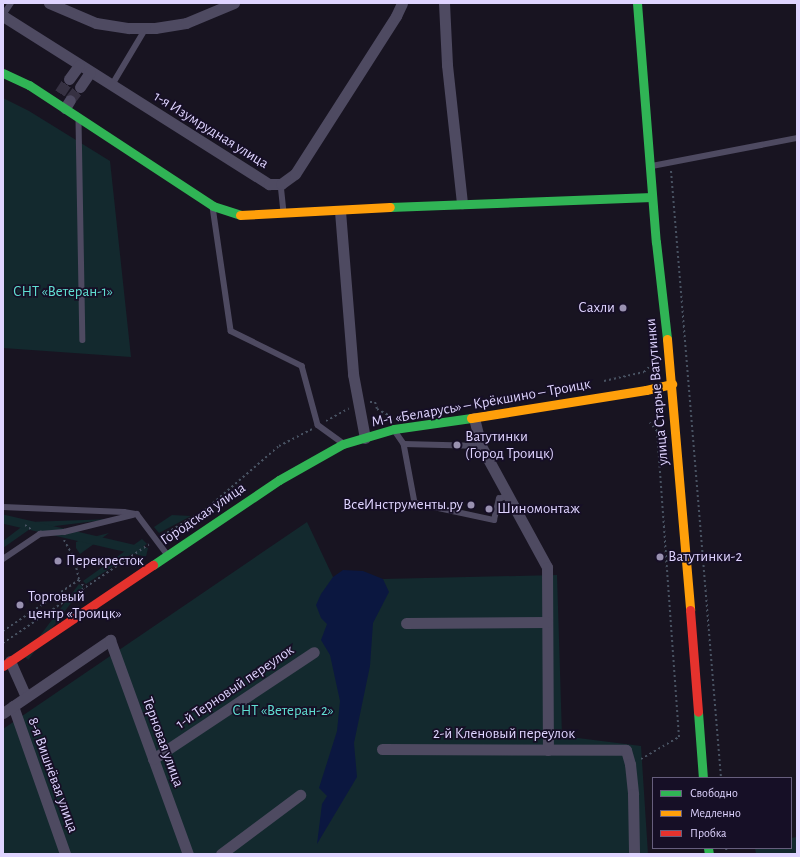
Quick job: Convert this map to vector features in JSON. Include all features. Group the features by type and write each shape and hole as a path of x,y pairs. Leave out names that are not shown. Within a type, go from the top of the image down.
{"main road":[{"name":"улица Старые Ватутинки","path":"637,3 652,197 672,384 703,777"},
{"path":"3,73 57,97 68,104 79,118 212,206 239,216 462,203 652,197"},
{"name":"М-1 «Беларусь» – Крёкшино – Троицк","path":"279,480 343,444 394,429 474,418 672,384"},
{"name":"Городская улица","path":"6,664 167,554 279,480"}],"street":[{"path":"49,3 96,23 129,28 146,28 186,23 234,3"},
{"name":"1-я Изумрудная улица","path":"3,15 78,65 269,184 281,184 295,174 396,16 402,3"},
{"path":"444,3 447,65 462,203"},
{"path":"69,80 78,65"},
{"path":"80,87 90,72"},
{"path":"340,211 353,374 365,438"},
{"path":"474,418 480,446 506,496 547,567 548,750"},
{"path":"406,623 547,622"},
{"name":"Терновая улица","path":"26,697 110,640 188,854"},
{"name":"1-й Терновый переулок","path":"153,759 314,652"},
{"path":"3,713 26,697 6,664"},
{"name":"8-я Вишнёвая улица","path":"13,706 65,854"},
{"name":"2-й Кленовый переулок","path":"382,749 626,750 630,764"},
{"path":"630,764 634,854"},
{"path":"220,854 300,795"}],"lane":[{"path":"3,15 11,3"},
{"path":"112,85 146,28"},
{"path":"79,118 83,340"},
{"path":"650,166 797,138"},
{"path":"281,184 284,213"},
{"path":"212,206 232,331 302,366 318,425 343,444"},
{"path":"394,429 404,444 415,503 494,520 499,499 506,496"},
{"path":"404,444 480,446"},
{"path":"3,507 124,512 137,514 167,554"},
{"path":"3,559 40,534 64,532 137,514"}],"path":[{"path":"671,162 721,777"},
{"path":"599,383 644,372"},
{"path":"318,425 358,403 375,402 377,409 391,416"},
{"path":"630,764 678,737 657,431 650,423"},
{"path":"24,525 30,529"},
{"path":"67,536 64,540 74,558 79,580 85,588"},
{"path":"3,631 79,580"}],"green space":[{"name":"СНТ «Ветеран-1»","path":"3,98 29,111 110,161 131,357 3,348"},
{"path":"3,515 148,548 146,557 3,524"},
{"path":"172,515 191,516 159,533 154,527"},
{"path":"113,519 30,529 3,548 3,541 28,522"},
{"name":"СНТ «Ветеран-2»","path":"307,522 333,577 383,579 557,575 562,736 641,746 648,854 3,854 3,729"},
{"path":"109,533 80,554 76,548 76,542"},
{"path":"142,539 147,544 86,584 83,581"},
{"path":"79,584 83,587 28,660 24,657"},
{"path":"797,837 797,854 756,854 755,849 792,849 792,838"}],"water":[{"path":"343,570 363,571 383,579 389,592 373,623 370,666 354,743 357,777 317,844 322,804 327,796 319,788 337,731 340,701 330,655 321,640 327,624 321,618 316,605 321,594 333,577"}],"tunnel":[{"path":"60,93 69,79"},
{"path":"70,100 80,87"}],"traffic: fast":[{"path":"637,3 656,242 667,339"},
{"path":"3,73 29,85 213,206 240,215"},
{"path":"390,207 652,197"},
{"path":"153,565 279,480 343,444 394,429 471,418"},
{"path":"698,712 703,777"},
{"path":"708,849 709,854"}],"traffic: slow":[{"path":"240,215 390,207"},
{"path":"667,339 690,610"},
{"path":"471,418 646,390 672,384"}],"traffic: jam":[{"path":"3,666 153,565"},
{"path":"690,610 698,712"}],"place":[{"name":"Сахли","path":"623,308"},
{"name":"Ватутинки (Город Троицк)","path":"457,445"},
{"name":"ВсеИнструменты.ру","path":"471,505"},
{"name":"Шиномонтаж","path":"489,509"},
{"name":"Ватутинки-2","path":"660,557"},
{"name":"Перекресток","path":"58,561"},
{"name":"Торговый центр «Троицк»","path":"20,605"}]}
